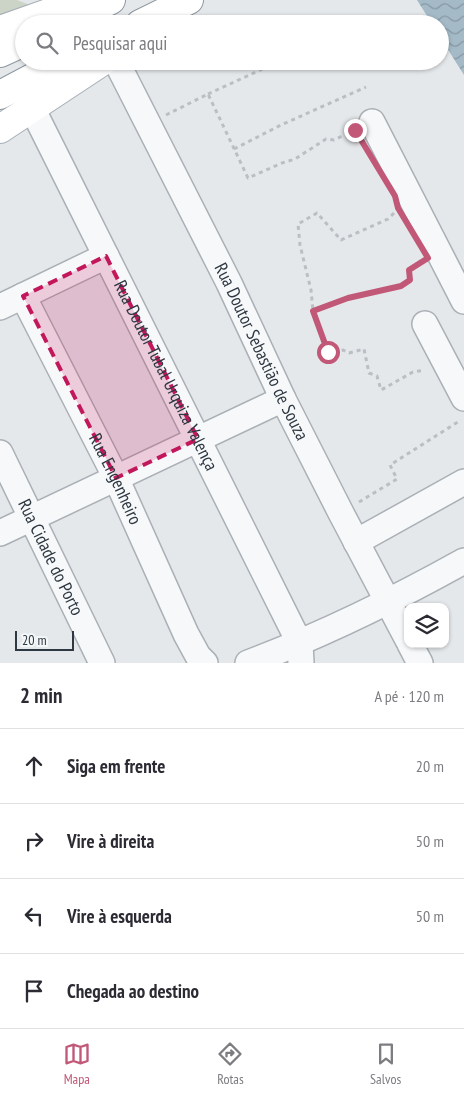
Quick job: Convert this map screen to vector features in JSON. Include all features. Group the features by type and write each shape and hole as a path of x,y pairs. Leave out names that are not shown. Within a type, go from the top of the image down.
{"main road":[{"path":"42,15 85,0"},
{"path":"80,15 111,0"},
{"path":"158,15 189,0"},
{"path":"172,15 194,0"},
{"path":"0,30 15,25"},
{"path":"0,53 15,46"},
{"path":"0,95 47,70"},
{"path":"0,129 89,70"}],"street":[{"name":"Rua Doutor Sebastião de Souza","path":"121,70 229,283 341,513 404,633"},
{"name":"Rua Doutor Tubal Urquiza Valença","path":"32,108 198,439 300,653"},
{"path":"364,126 464,301"},
{"path":"0,307 106,256"},
{"name":"Rua Engenheiro","path":"24,296 116,478 186,634 198,656 206,663"},
{"path":"425,324 464,398"},
{"path":"0,533 284,399"},
{"name":"Rua Cidade do Porto","path":"0,452 102,663"},
{"path":"356,542 464,482"},
{"path":"248,663 300,653 464,562"},
{"path":"412,648 420,663"}],"path":[{"path":"148,124 260,70"},
{"path":"234,149 281,125 366,87"},
{"path":"208,94 248,178 295,159 326,140 334,140 364,126"},
{"path":"398,208 388,218 341,240 317,213 298,224 300,245 311,290 313,311 328,352 343,350 349,353 364,349 369,373 377,376 381,390 413,372 428,370"},
{"path":"313,311 348,298 401,286 410,280 409,270 428,258"},
{"path":"341,513 397,478 390,464 464,418"}],"highlighted area":[{"path":"106,256 198,439 116,478 23,296"}],"shaded area":[{"path":"0,0 17,0 30,5 0,15"}],"water":[{"path":"417,0 464,0 464,75 449,51 449,15 426,15"}],"route":[{"path":"328,352 313,311 348,298 401,286 410,280 409,270 428,258 398,208 395,196 355,130"}]}
